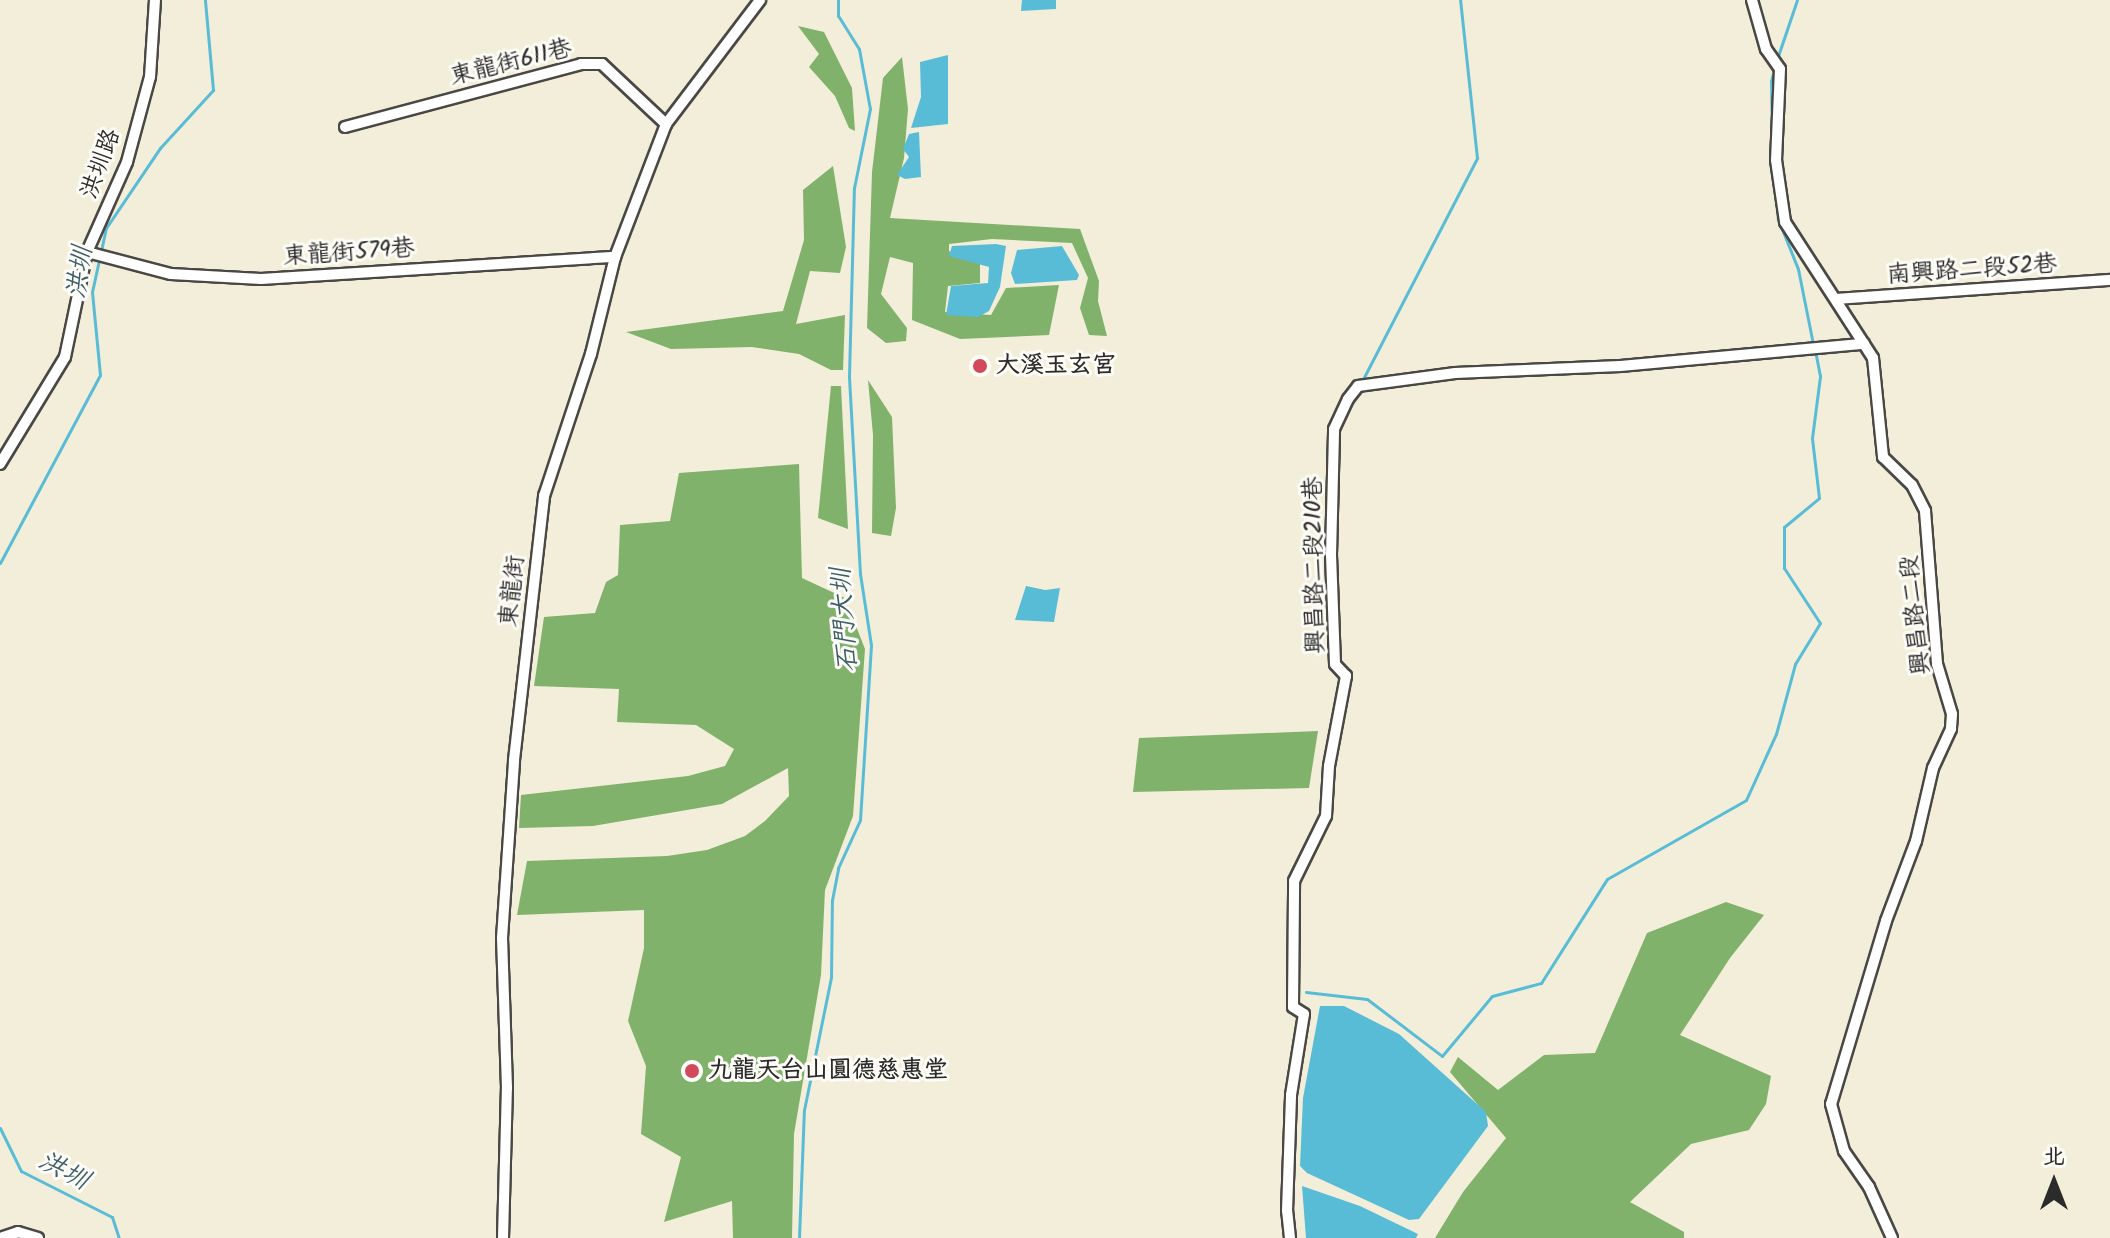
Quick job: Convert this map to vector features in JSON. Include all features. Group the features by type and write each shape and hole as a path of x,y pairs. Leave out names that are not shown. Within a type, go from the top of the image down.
{"street":[{"name":"洪圳路","path":"0,464 65,357 87,252 127,162 150,77 155,0"},
{"name":"東龍街","path":"503,1238 507,1088 502,938 514,760 544,496 591,354 615,257 666,124 760,0"},
{"name":"興昌路二段","path":"1752,0 1766,49 1776,64 1776,160 1785,222 1873,358 1883,457 1912,485 1925,511 1937,664 1952,714 1951,729 1933,768 1916,841 1886,921 1831,1104 1844,1151 1875,1198 1892,1238"},
{"name":"東龍街611巷","path":"345,127 581,64 602,64 666,124"},
{"name":"東龍街579巷","path":"87,252 171,274 261,279 615,257"},
{"name":"南興路二段52巷","path":"1837,299 2110,280"},
{"name":"興昌路二段210巷","path":"1290,1238 1287,1211 1291,1095 1304,1014 1293,1007 1294,881 1326,816 1329,766 1346,676 1335,664 1331,555 1334,429 1362,385 1455,373 1620,366 1864,344"},
{"path":"0,1238 18,1232 38,1238"}],"green space":[{"path":"798,26 824,32 852,88 855,131 849,128 835,96 809,67 819,54"},
{"path":"902,57 908,109 904,158 890,218 1080,229 1099,281 1098,301 1107,336 1089,335 1080,308 1088,278 1072,243 992,239 949,244 949,251 980,264 980,283 948,286 945,312 991,315 1006,288 1059,285 1049,335 960,339 912,320 913,263 890,257 881,294 907,328 906,341 886,343 867,328 872,172 883,78"},
{"path":"833,166 846,247 840,273 810,271 796,324 845,315 843,370 831,370 799,354 752,347 671,349 626,332 783,311 804,240 803,190"},
{"path":"868,380 892,417 896,508 891,536 872,533 873,435"},
{"path":"831,386 841,386 848,529 818,518"},
{"path":"799,464 802,578 845,598 865,649 853,816 825,890 821,975 794,1134 792,1238 733,1238 732,1201 664,1222 681,1157 641,1134 646,1066 628,1021 644,948 644,910 517,915 527,861 667,856 707,850 745,836 765,821 789,796 788,768 722,804 593,826 519,828 521,795 688,776 725,766 734,749 696,725 617,722 619,689 534,686 544,617 595,613 606,582 618,575 620,525 670,521 679,473"},
{"path":"1318,731 1309,788 1133,792 1139,738"},
{"path":"1726,902 1764,915 1730,958 1680,1035 1771,1076 1766,1104 1749,1130 1691,1144 1630,1202 1684,1232 1684,1238 1435,1238 1463,1192 1506,1138 1450,1072 1458,1057 1498,1090 1544,1055 1595,1053 1647,933"}],"water":[{"path":"1022,0 1056,0 1056,9 1021,11"},
{"path":"948,55 948,124 911,128 921,97 920,62"},
{"path":"919,132 921,177 905,179 897,175 909,157 903,149 909,134"},
{"path":"952,246 1006,246 1000,287 989,311 978,317 946,315 951,286 988,283 989,267 949,256"},
{"path":"1062,246 1079,275 1077,280 1015,284 1011,273 1017,250"},
{"path":"1026,586 1045,590 1060,588 1054,622 1015,620"},
{"path":"1320,1006 1344,1006 1399,1034 1486,1112 1488,1126 1419,1219 1409,1220 1307,1173 1300,1166 1303,1098"},
{"path":"1302,1186 1360,1206 1418,1234 1416,1238 1306,1238"}],"waterway":[{"name":"洪圳","path":"0,563 100,375 92,292 106,228 160,148 213,90 205,0"},
{"name":"石門大圳","path":"799,1238 804,1110 831,977 832,900 838,868 860,820 871,645 860,574 849,376 854,188 870,109 859,49 838,16 838,0"},
{"path":"1362,381 1477,158 1460,0"},
{"path":"1777,59 1797,0"},
{"path":"1772,142 1771,81 1775,66"},
{"path":"1776,193 1778,219 1798,269 1813,344"},
{"path":"1306,992 1367,999 1442,1056 1492,996 1541,983 1607,879 1746,800 1776,734 1795,664 1820,623 1784,568 1784,527 1819,498 1812,438 1820,376 1815,351"},
{"name":"洪圳","path":"0,1128 21,1171 112,1217 119,1238"}],"place":[{"name":"大溪玉玄宮","path":"980,366"},
{"name":"九龍天台山圓德慈惠堂","path":"692,1071"}]}
